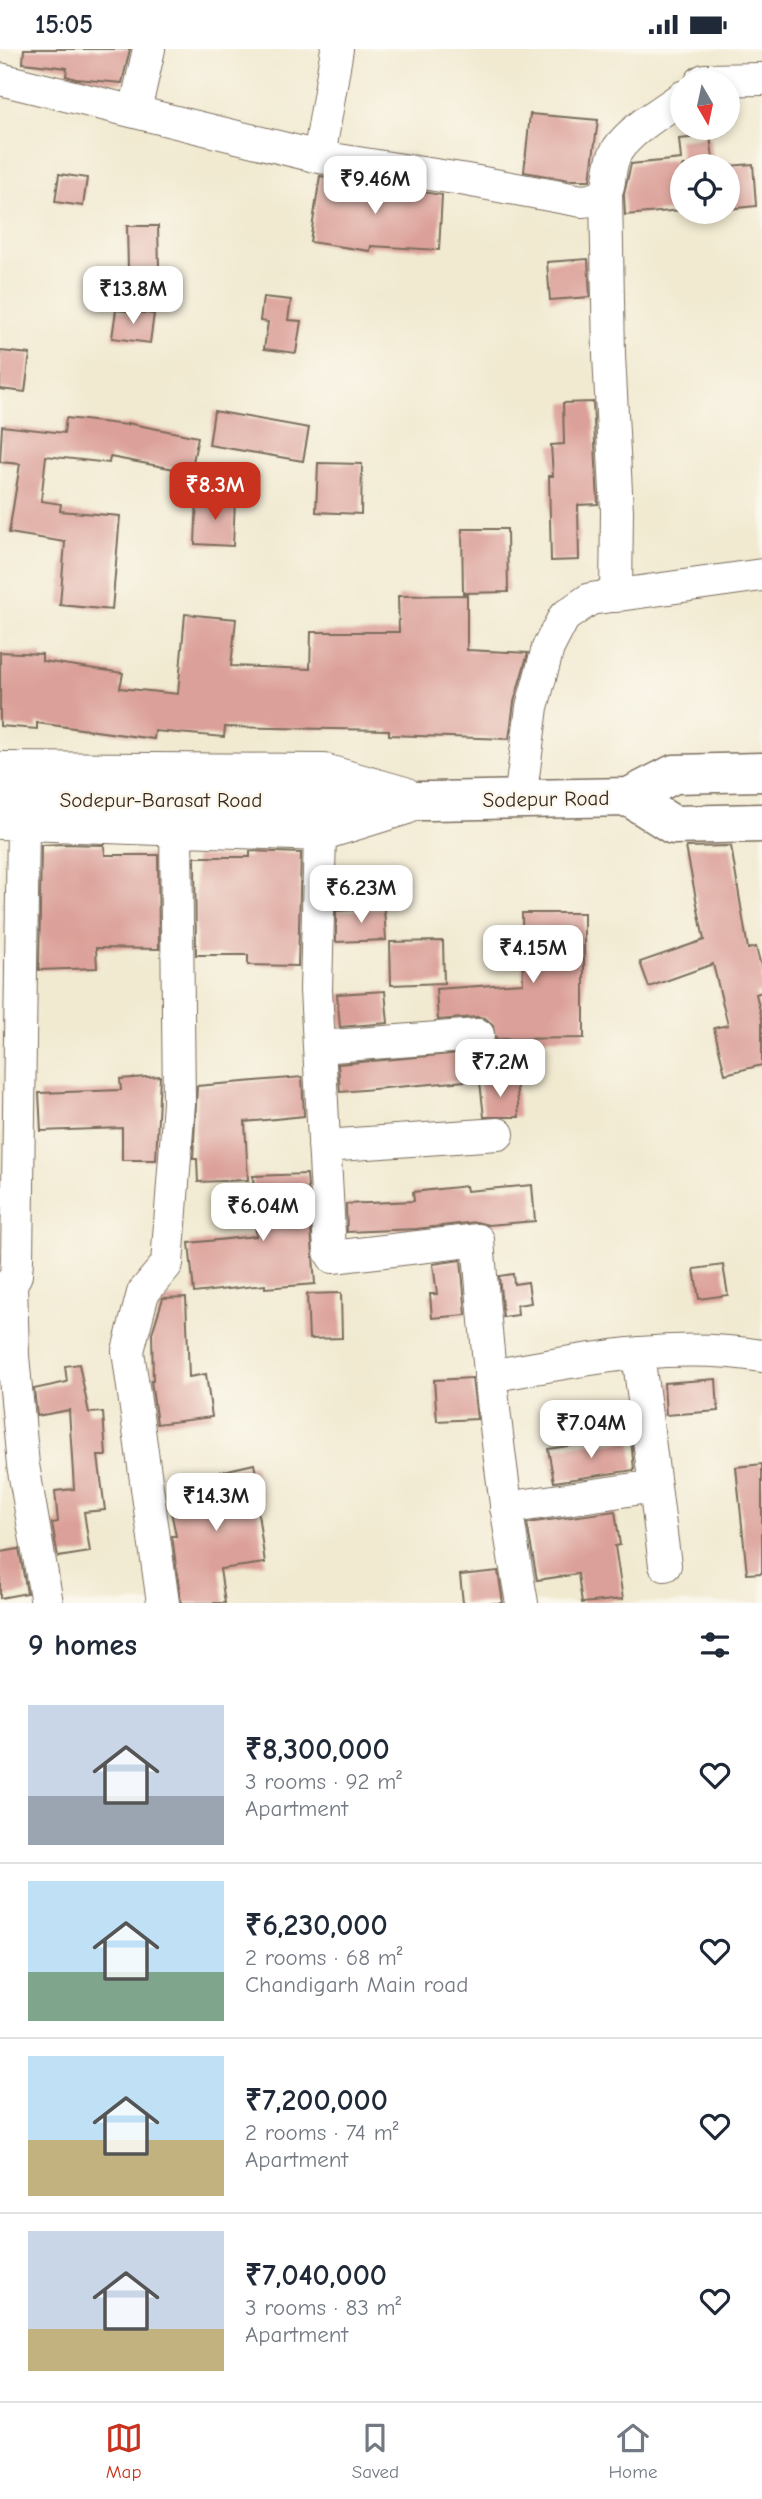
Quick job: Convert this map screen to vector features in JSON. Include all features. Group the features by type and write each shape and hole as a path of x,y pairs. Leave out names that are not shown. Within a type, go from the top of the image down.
{"main road":[{"path":"629,797 674,774 762,772"},
{"name":"Sodepur Road","path":"321,818 432,801 629,797 673,825 762,823"},
{"name":"Sodepur-Barasat Road","path":"8,816 321,818"}],"street":[{"path":"135,111 149,49"},
{"path":"319,157 337,49"},
{"path":"0,79 319,157 582,201 598,200 606,193"},
{"path":"740,79 762,79"},
{"path":"616,596 617,511 609,355 606,193 617,151 670,106"},
{"path":"520,800 532,707 548,648 564,617 590,599 762,575"},
{"path":"0,768 324,770 432,801"},
{"path":"47,1603 23,1465 6,1287 16,1275 17,1260 8,816 176,828 321,818 316,990 330,1252 332,1257 478,1240 490,1377 506,1508 522,1603"},
{"path":"163,1603 128,1351 143,1293 167,1264 179,1103 176,828"},
{"path":"319,1047 478,1035"},
{"path":"324,1146 498,1134"},
{"path":"490,1377 618,1354 725,1350 762,1356"},
{"path":"638,1353 665,1565"},
{"path":"506,1508 655,1486"}],"building":[{"path":"24,49 130,49 122,83 76,79 66,76 67,68 23,63"},
{"path":"530,114 598,120 590,180 569,180 524,172"},
{"path":"679,140 711,140 712,154 680,154"},
{"path":"670,160 670,211 625,215 624,194 631,164"},
{"path":"753,164 756,206 740,208 740,165"},
{"path":"59,174 87,178 83,206 55,202"},
{"path":"320,176 442,195 439,250 371,246 370,251 310,242"},
{"path":"127,226 158,226 159,269 128,269"},
{"path":"588,259 590,297 550,300 547,262"},
{"path":"263,297 291,300 288,320 301,321 296,353 264,349 268,322 260,321"},
{"path":"116,310 154,314 150,343 112,338"},
{"path":"0,351 30,354 25,392 0,389"},
{"path":"593,402 598,504 578,505 579,560 551,561 551,445 564,444 563,403"},
{"path":"214,411 309,428 303,461 209,445"},
{"path":"66,418 127,423 198,437 191,472 110,457 109,463 46,456 41,501 61,504 60,511 120,516 112,610 60,605 65,542 9,533 20,464 0,462 2,426 64,433"},
{"path":"318,463 362,464 361,514 316,512"},
{"path":"197,497 235,499 233,546 195,544"},
{"path":"462,529 507,529 508,592 463,593"},
{"path":"467,595 467,650 528,653 514,702 509,739 389,735 389,730 225,727 224,737 155,731 154,739 37,723 37,729 0,726 0,652 42,654 42,661 123,673 120,688 178,694 185,614 236,619 231,666 310,669 311,632 399,632 398,596"},
{"path":"41,845 104,845 105,855 158,855 159,949 96,948 97,968 39,970"},
{"path":"731,846 748,949 756,947 762,970 762,992 756,994 762,1019 762,1065 725,1074 714,1028 728,1025 713,964 649,987 640,962 704,940 686,847"},
{"path":"250,851 301,853 298,966 248,965 248,955 196,955 195,857 250,857"},
{"path":"384,908 386,940 336,942 336,911"},
{"path":"522,913 584,913 584,1038 495,1039 493,1025 485,1018 438,1020 436,989 523,983"},
{"path":"443,941 444,983 391,985 390,942"},
{"path":"385,991 388,1023 340,1027 337,994"},
{"path":"485,1051 488,1079 340,1092 338,1064"},
{"path":"160,1076 156,1160 122,1160 122,1128 41,1131 39,1093 121,1090 120,1079"},
{"path":"302,1077 304,1116 245,1122 248,1180 198,1182 197,1159 193,1159 197,1086"},
{"path":"516,1079 519,1117 484,1117 480,1082"},
{"path":"307,1174 315,1284 265,1288 265,1285 194,1293 189,1243 256,1236 253,1176"},
{"path":"532,1185 535,1221 488,1225 476,1222 416,1229 347,1232 346,1204 414,1201 413,1192 466,1186 467,1191"},
{"path":"461,1260 466,1315 432,1318 430,1294 437,1294 433,1264"},
{"path":"723,1265 728,1295 699,1299 694,1269"},
{"path":"513,1274 514,1284 528,1282 531,1303 517,1305 518,1315 503,1317 499,1276"},
{"path":"341,1293 342,1338 309,1339 307,1294"},
{"path":"186,1297 189,1377 206,1374 212,1417 157,1424 151,1381 152,1333 163,1298"},
{"path":"79,1364 89,1413 103,1412 106,1456 98,1456 105,1510 84,1512 90,1552 58,1557 52,1523 58,1522 55,1491 74,1489 69,1410 37,1416 34,1389 67,1382 65,1366"},
{"path":"472,1378 477,1419 437,1421 434,1380"},
{"path":"716,1379 718,1411 666,1415 664,1383"},
{"path":"631,1440 634,1470 554,1482 548,1449"},
{"path":"254,1464 263,1505 257,1506 265,1563 220,1569 225,1603 181,1603 172,1536 176,1536 168,1496 218,1485 215,1473"},
{"path":"762,1464 762,1573 747,1574 736,1467"},
{"path":"615,1511 620,1545 615,1546 623,1599 582,1603 578,1574 537,1580 527,1523"},
{"path":"19,1549 27,1593 0,1598 0,1552"},
{"path":"498,1571 503,1603 463,1603 460,1575"}]}
